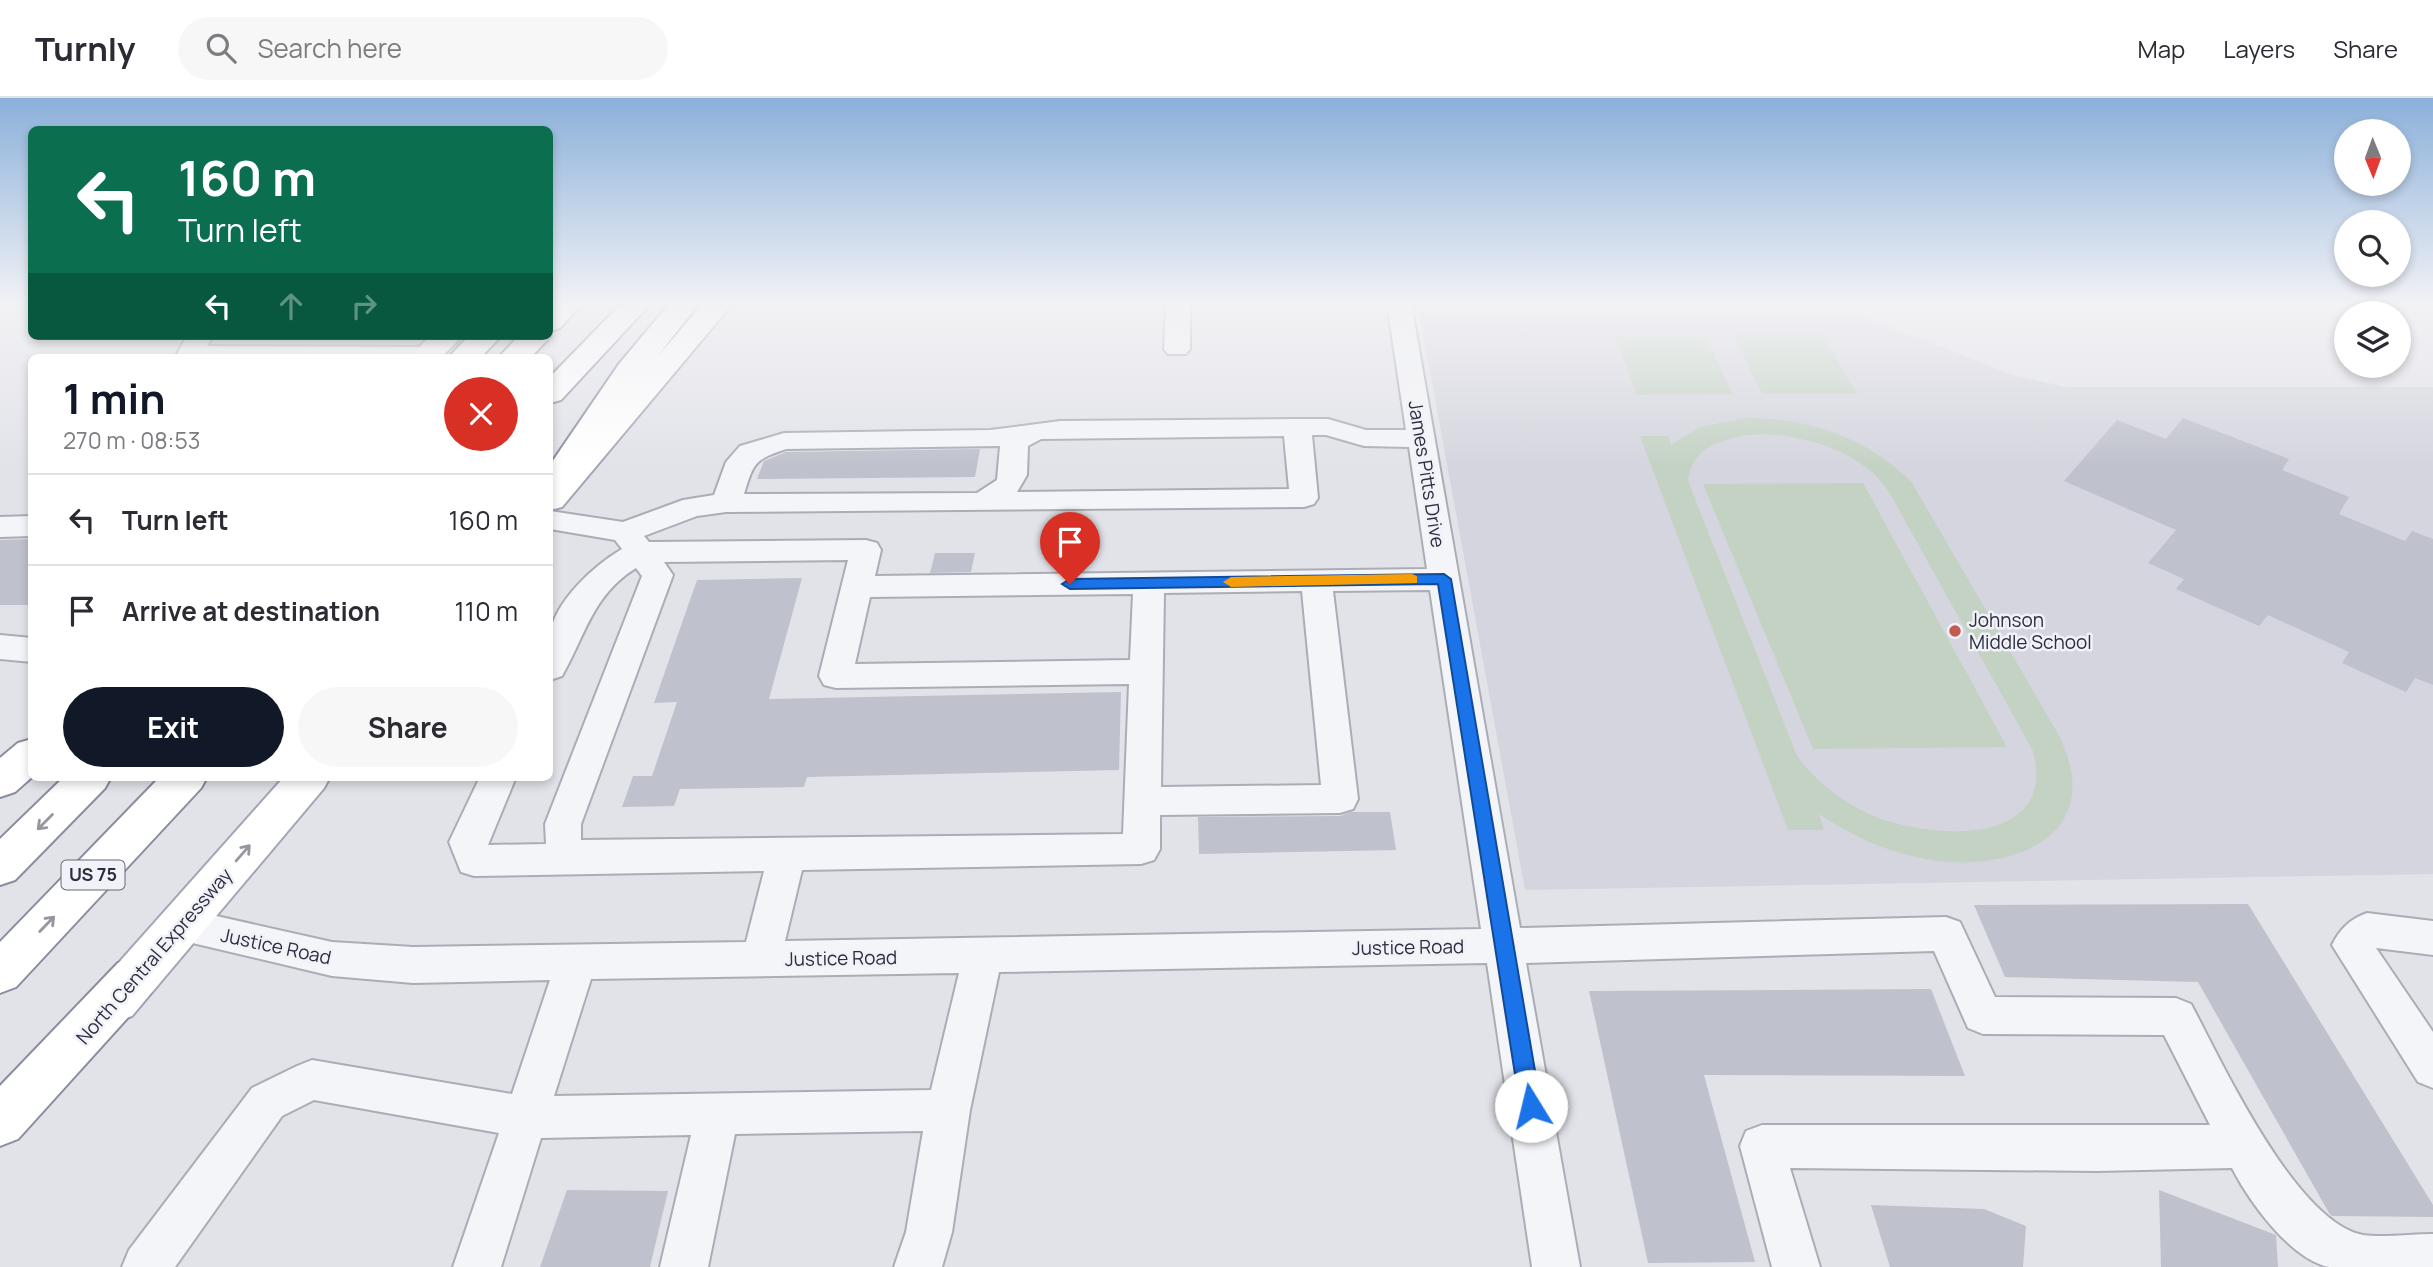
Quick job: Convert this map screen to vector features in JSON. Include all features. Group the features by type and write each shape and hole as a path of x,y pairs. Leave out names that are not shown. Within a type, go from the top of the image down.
{"main road":[{"path":"553,391 585,358"},
{"path":"553,486 597,415 639,358"},
{"path":"553,496 672,358"},
{"path":"0,772 28,746"},
{"path":"0,781 28,757"},
{"path":"0,867 86,781"},
{"name":"US 75","path":"0,973 182,781"},
{"name":"North Central Expressway","path":"0,1136 306,781"},
{"path":"0,1122 134,978"}],"street":[{"name":"James Pitts Drive","path":"1408,358 1556,1267"},
{"path":"726,503 740,461 750,452 784,441 990,438 1030,435 1060,429 1297,427 1328,427 1364,438 1421,439"},
{"path":"553,662 584,595 633,542 693,507 726,503 1304,498 1297,427"},
{"path":"981,502 1004,490 1014,470 1014,445 1030,435"},
{"path":"0,527 28,526"},
{"path":"633,542 866,550 836,676 1146,672"},
{"path":"587,858 568,851 563,841 563,824 658,575 633,542"},
{"path":"857,587 1444,579"},
{"path":"1142,801 1340,799 1316,580"},
{"path":"496,781 468,842 474,861 1141,849 1149,583"},
{"path":"0,646 28,650"},
{"path":"761,960 787,855"},
{"name":"Justice Road","path":"181,925 304,953 386,964 1505,946 1946,934 1983,1015 2176,1017 2245,1146"},
{"path":"2433,938 2367,930 2352,944 2433,1068"},
{"path":"918,1267 929,1232 948,1110 983,955"},
{"path":"477,1267 576,963"},
{"path":"146,1267 268,1102 312,1080 525,1117 948,1110"},
{"path":"684,1267 717,1114"},
{"path":"1796,1267 1762,1146 2097,1149 2245,1146 2257,1170 2304,1228 2335,1256 2433,1257"}],"lane":[{"path":"553,521 633,542"}],"shaded area":[{"name":"Johnson Middle School","path":"1428,358 1968,358 2016,376 2066,387 2433,387 2433,874 1525,890"}],"green space":[{"path":"1623,358 1715,358 1733,394 1637,395"},
{"path":"1744,358 1836,358 1857,394 1762,394"},
{"path":"1745,418 1814,426 1876,453 1912,483 2057,732 2071,769 2071,800 2060,824 2041,842 2014,855 1983,861 1949,862 1903,854 1877,845 1819,814 1824,830 1788,830 1640,436 1668,436 1671,445 1699,427","holes":["1751,435 1781,436 1816,443 1849,456 1878,478 1889,492 2033,751 2036,783 2026,807 2006,821 1980,829 1951,831 1891,822 1867,813 1837,796 1797,756 1688,481 1696,458 1715,444"]},
{"path":"1863,483 2007,747 1813,749 1703,484"}],"building":[{"path":"2183,418 2289,459 2282,470 2349,497 2339,514 2405,541 2412,531 2433,539 2433,685 2415,678 2406,692 2342,663 2349,652 2268,615 2259,626 2176,589 2184,579 2148,563 2176,530 2064,481 2117,420 2166,439"},
{"path":"980,449 975,477 757,479 764,461 786,452"},
{"path":"28,539 28,605 0,605 0,540"},
{"path":"935,553 975,553 971,572 930,573"},
{"path":"802,578 769,699 1121,692 1119,770 807,777 804,787 680,789 674,806 622,807 633,776 652,776 677,702 654,703 697,580"},
{"path":"1351,812 1390,812 1396,850 1199,854 1198,817 1340,816"},
{"path":"2248,904 2433,1205 2433,1217 2332,1216 2329,1213 2198,982 2005,977 1974,905"},
{"path":"1931,989 1965,1076 1704,1075 1755,1262 1648,1263 1589,991"},
{"path":"567,1190 668,1191 650,1267 540,1267"},
{"path":"2159,1190 2276,1235 2278,1267 2161,1267"},
{"path":"1871,1205 1984,1209 2026,1226 2023,1267 1890,1267"}],"slow traffic":[{"path":"1231,582 1412,579"}],"place":[{"name":"Johnson Middle School","path":"1955,631"}],"route":[{"path":"1070,584 1444,579 1531,1106"}]}
